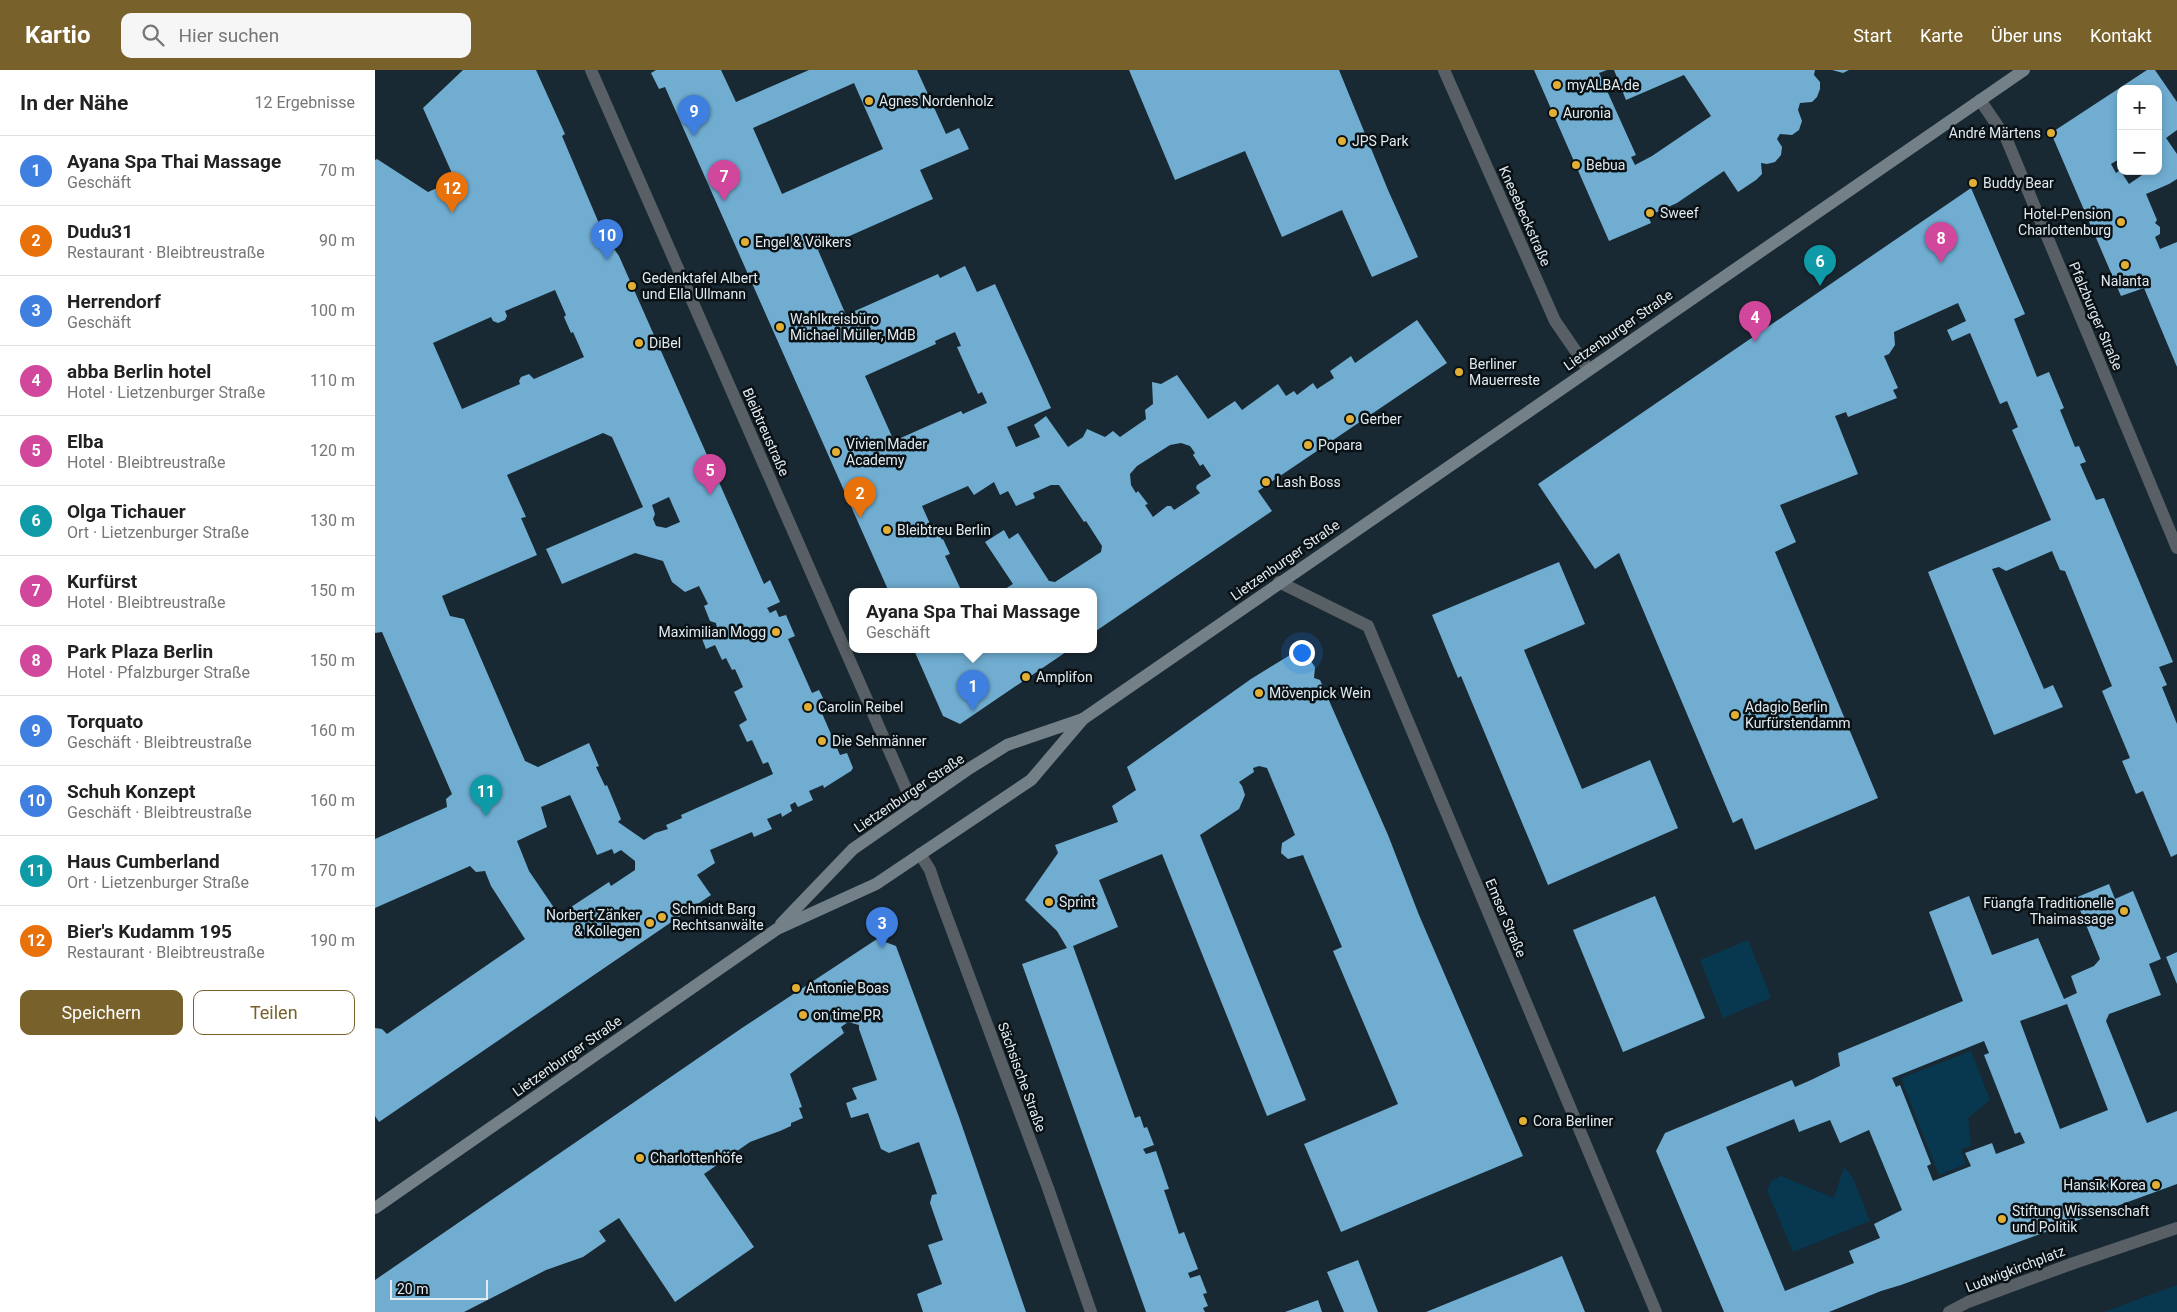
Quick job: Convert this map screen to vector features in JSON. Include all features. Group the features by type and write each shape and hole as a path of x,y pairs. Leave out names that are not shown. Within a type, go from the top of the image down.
{"main road":[{"name":"Lietzenburger Straße","path":"777,929 853,849 1007,745 1083,718 2024,70"},
{"name":"Lietzenburger Straße","path":"375,1208 777,929 876,884 1031,780 1083,718"}],"street":[{"name":"Bleibtreustraße","path":"591,70 914,807"},
{"name":"Knesebeckstraße","path":"1444,70 1555,321 1588,369"},
{"name":"Pfalzburger Straße","path":"1980,100 2006,138 2177,548"},
{"name":"Emser Straße","path":"1279,582 1368,626 1655,1312"},
{"name":"Sächsische Straße","path":"920,854 933,878 1048,1188 1091,1312"},
{"name":"Ludwigkirchplatz","path":"1949,1312 1968,1302 2074,1262 2177,1228"}],"shaded area":[{"path":"1748,940 1771,998 1723,1018 1700,960"},
{"path":"1971,1051 1990,1100 1968,1118 1971,1146 1961,1149 1966,1164 1939,1175 1901,1078"},
{"path":"1844,1167 1852,1176 1870,1221 1793,1252 1767,1190 1771,1181 1781,1176 1834,1198"},
{"path":"2177,1285 2177,1312 2104,1312"}],"building":[{"path":"463,70 536,70 565,134 562,136 603,233 619,256 764,584 770,580 780,602 767,608 770,613 776,610 779,617 786,615 795,636 788,639 812,693 819,690 828,708 821,711 840,755 847,753 853,768 824,788 823,785 809,791 813,800 798,807 795,802 790,805 792,811 782,817 781,813 767,819 772,829 754,837 752,832 710,850 715,863 697,875 711,895 379,1122 375,1116 375,1028 382,1029 387,1034 525,939 491,886 485,871 476,872 470,866 375,908 375,839 447,807 446,799 452,794 382,632 375,633 375,160 377,159 428,192 455,180 423,108","holes":["555,290 566,315 564,317 584,357 534,379 529,374 521,377 520,384 462,409 433,343 491,317 493,321 498,323 505,320 507,316 505,311","603,433 612,437 643,507 546,549 562,584 635,553 663,561 672,582 685,592 699,586 708,604 704,606 710,621 716,623 717,628 701,636 706,649 715,645 722,660 726,658 732,670 735,669 743,687 734,692 747,720 739,725 747,742 752,740 763,764 768,762 773,774 681,815 682,818 666,825 668,829 655,833 644,840 618,822 621,819 607,785 605,786 596,767 599,766 589,743 538,767 525,761 464,619 450,616 442,596 537,555 521,518 526,517 507,475","669,497 680,522 666,528 656,526 653,519 655,514 652,505","570,795 597,855 612,849 614,854 621,850 635,861 635,870 611,886 609,882 559,915 529,871 517,841 547,827 541,807"]},
{"path":"656,70 721,70 736,102 809,70 917,70 946,134 959,128 969,149 920,170 933,199 818,250 846,315 938,274 940,278 965,266 977,292 995,284 1051,408 1007,427 1016,447 1040,437 1034,425 1046,416 1068,447 1083,437 1087,429 1105,437 1113,431 1120,437 1146,419 1145,410 1153,404 1152,382 1161,384 1177,375 1208,419 1235,401 1242,410 1278,384 1286,396 1294,391 1297,395 1313,383 1317,389 1334,378 1330,371 1351,356 1355,363 1417,320 1447,363 1258,491 1272,511 1097,630 1097,588 1006,588 1013,584 985,542 1004,530 1009,539 1018,533 1049,581 1055,582 1101,552 1102,546 1059,485 1051,485 1033,493 1035,498 1016,506 1008,491 1000,495 994,482 974,495 968,486 922,506 931,526 934,524 950,554 945,556 960,588 887,588 665,87 659,89 651,73","holes":["854,83 883,149 782,194 753,128","955,332 961,346 957,347 978,394 982,392 987,403 963,414 961,411 894,441 865,376 936,344 935,341","1181,443 1190,446 1200,466 1203,464 1211,476 1197,485 1196,488 1200,493 1174,510 1171,506 1167,506 1153,517 1145,505 1148,504 1138,491 1136,493 1131,485 1130,474 1137,466 1170,445"]},
{"path":"1129,70 1339,70 1388,190 1418,257 1372,277 1342,210 1282,237 1245,151 1175,180"},
{"path":"1534,70 1607,70 1599,73 1636,155 1631,157 1635,165 1652,156 1711,116 1684,75 1626,100 1614,70 1815,70 1814,75 1820,82 1820,89 1817,97 1812,102 1800,103 1798,110 1802,121 1799,130 1792,135 1780,134 1777,139 1782,147 1781,155 1775,162 1761,163 1762,174 1756,180 1738,192 1724,171 1677,203 1648,216 1651,223 1609,241"},
{"path":"1832,70 1849,70 1843,73"},
{"path":"2147,70 2155,70 2177,102 2177,130 2166,138 2177,154 2177,179 2146,194 2157,220 2155,223 2160,227 2160,234 2155,237 2160,249 2177,242 2177,367 2144,288 2121,296 2051,133 2117,90 2117,160 2111,164 2117,175 2123,175 2129,184 2142,175 2162,175 2162,85 2124,85"},
{"path":"1971,188 2025,314 2014,319 2037,377 2049,372 2064,408 2060,410 2075,447 2079,446 2086,462 2080,464 2096,500 2104,498 2173,662 2159,667 2167,685 2162,687 2177,724 2177,854 2171,857 2143,791 2136,794 2122,761 2130,758 2102,691 2112,686 2065,571 2060,570 2052,551 2006,571 1999,567 1992,569 2044,689 2053,685 2063,707 1994,735 1928,572 2051,520 2012,430 2018,427 2007,401 2000,404 1970,333 1952,341 1947,330 1966,321 1958,303 1894,332 1895,345 1889,354 1884,356 1898,388 1893,390 1897,398 1848,417 1846,412 1835,416 1858,474 1780,505 1796,542 1775,552 1878,798 1755,850 1742,818 1733,823 1619,553 1595,569 1538,484"},
{"path":"1559,562 1585,624 1524,650 1582,789 1650,760 1678,828 1548,885 1461,676 1458,678 1432,615"},
{"path":"1295,652 1306,654 1315,667 1314,678 1320,680 1388,835 1419,915 1523,1156 1341,1232 1304,1144 1398,1104 1333,951 1342,947 1303,855 1288,859 1281,853 1282,843 1295,835 1267,768 1259,766 1253,768 1254,772 1239,782 1245,795 1239,809 1200,835 1306,1100 1267,1116 1162,854 1099,880 1118,927 1073,946 1135,1118 1140,1116 1144,1128 1147,1127 1154,1145 1143,1149 1146,1154 1156,1151 1169,1189 1164,1190 1179,1234 1184,1232 1198,1269 1188,1273 1190,1278 1200,1275 1207,1293 1203,1294 1208,1306 1203,1308 1205,1312 1146,1312 1022,964 1067,948 1057,931 1025,900 1058,853 1055,845 1118,822 1112,806 1136,790 1127,767 1251,679"},
{"path":"915,653 1065,653 960,724 943,716"},
{"path":"2109,884 2115,899 2133,891 2161,959 2149,964 2161,995 2109,1014 2106,1021 2147,1123 2177,1111 2177,1184 1881,1291 1829,1312 1724,1312 1656,1151 1665,1133 1792,1080 1795,1087 1811,1080 1840,1066 1838,1053 1963,1001 1929,912 1969,896 1992,955 2038,938 2064,999 2077,993 2071,976 2094,966 2100,959 2075,898","holes":["2067,1004 2108,1110 2060,1129 2020,1021","1984,1041 1989,1053 1984,1055 2015,1134 2020,1132 2025,1143 1996,1154 1992,1143 1965,1153 1971,1166 1933,1181 1927,1166 1931,1164 1900,1085 1896,1087 1892,1078","1794,1119 1799,1132 1830,1120 1840,1143 1869,1130 1902,1210 1874,1224 1880,1238 1849,1251 1854,1263 1785,1291 1726,1147"]},
{"path":"1655,896 1705,1018 1623,1052 1573,930"},
{"path":"877,939 896,946 959,1117 1026,1312 923,1312 917,1294 942,1284 928,1245 943,1240 930,1203 932,1195 937,1194 919,1142 889,1153 881,1149 868,1113 851,1118 846,1103 857,1099 852,1088 877,1080 859,1025 848,1022 841,1027 844,1033 790,1074 802,1107 799,1108 803,1118 791,1123 791,1126 780,1131 750,1142 704,1174 754,1247 675,1302 619,1218 599,1231 606,1241 583,1257 546,1270 464,1312 375,1312 375,1280 742,1028"},
{"path":"2177,952 2177,984 2166,957"},
{"path":"1562,1256 1585,1312 1426,1312 1529,1270"},
{"path":"1358,1260 1378,1312 1344,1312 1327,1272"},
{"path":"1318,1300 1322,1312 1285,1312"}],"place":[{"name":"myALBA.de","path":"1557,85"},
{"name":"Agnes Nordenholz","path":"869,101"},
{"name":"Auronia","path":"1553,113"},
{"name":"André Märtens","path":"2051,133"},
{"name":"Torquato","path":"694,136"},
{"name":"JPS Park","path":"1342,141"},
{"name":"Bebua","path":"1576,165"},
{"name":"Buddy Bear","path":"1973,183"},
{"name":"Kurfürst","path":"724,201"},
{"name":"Bier's Kudamm 195","path":"452,213"},
{"name":"Sweef","path":"1650,213"},
{"name":"Hotel-Pension Charlottenburg","path":"2121,222"},
{"name":"Engel & Völkers","path":"745,242"},
{"name":"Schuh Konzept","path":"607,260"},
{"name":"Park Plaza Berlin","path":"1941,263"},
{"name":"Nalanta","path":"2125,265"},
{"name":"Gedenktafel Albert und Ella Ullmann","path":"632,286"},
{"name":"Olga Tichauer","path":"1820,286"},
{"name":"Wahlkreisbüro Michael Müller, MdB","path":"780,327"},
{"name":"abba Berlin hotel","path":"1755,342"},
{"name":"DiBel","path":"639,343"},
{"name":"Berliner Mauerreste","path":"1459,372"},
{"name":"Gerber","path":"1350,419"},
{"name":"Popara","path":"1308,445"},
{"name":"Vivien Mader Academy","path":"836,452"},
{"name":"Lash Boss","path":"1266,482"},
{"name":"Elba","path":"710,495"},
{"name":"Dudu31","path":"860,518"},
{"name":"Bleibtreu Berlin","path":"887,530"},
{"name":"Maximilian Mogg","path":"776,632"},
{"name":"Amplifon","path":"1026,677"},
{"name":"Mövenpick Wein","path":"1259,693"},
{"name":"Carolin Reibel","path":"808,707"},
{"name":"Ayana Spa Thai Massage","path":"973,711"},
{"name":"Adagio Berlin Kurfürstendamm","path":"1735,715"},
{"name":"Die Sehmänner","path":"822,741"},
{"name":"Haus Cumberland","path":"486,816"},
{"name":"Sprint","path":"1049,902"},
{"name":"Füangfa Traditionelle Thaimassage","path":"2124,911"},
{"name":"Schmidt Barg Rechtsanwälte","path":"662,917"},
{"name":"Norbert Zänker & Kollegen","path":"650,923"},
{"name":"Herrendorf","path":"882,948"},
{"name":"Antonie Boas","path":"796,988"},
{"name":"on time PR","path":"803,1015"},
{"name":"Cora Berliner","path":"1523,1121"},
{"name":"Charlottenhöfe","path":"640,1158"},
{"name":"Hansīk Korea","path":"2156,1185"},
{"name":"Stiftung Wissenschaft und Politik","path":"2002,1219"}]}
